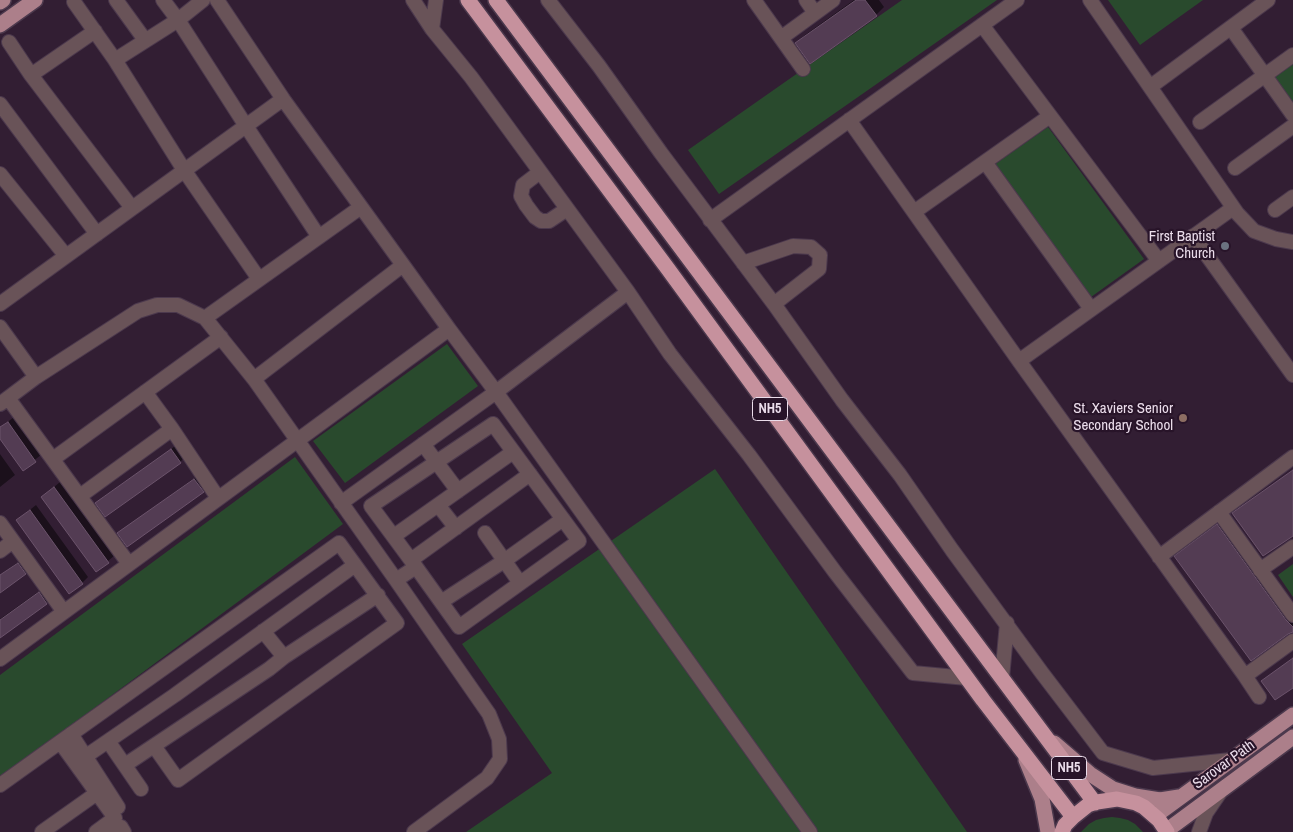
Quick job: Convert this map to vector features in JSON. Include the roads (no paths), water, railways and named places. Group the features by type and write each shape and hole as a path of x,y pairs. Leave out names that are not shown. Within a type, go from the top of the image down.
{"highway":[{"name":"NH5","path":"468,0 668,269 967,678 1073,817"},
{"name":"NH5","path":"496,0 1095,803"},
{"path":"1062,832 1080,810 1107,800 1126,800 1144,807 1155,816 1167,831"}],"main road":[{"path":"0,25 34,0"},
{"name":"Sarovar Path","path":"1155,816 1293,715"},
{"path":"1044,734 1090,774 1113,789 1135,796 1160,800 1180,797"},
{"name":"Sarovar Path","path":"1167,831 1293,737"},
{"path":"1022,750 1042,799 1048,832"}],"street":[{"path":"116,0 145,40"},
{"path":"163,0 178,20 319,237"},
{"path":"115,60 178,20 204,0"},
{"path":"217,0 283,99 404,264 810,832"},
{"path":"412,0 432,29 471,77 628,292 670,354 749,455 835,572 913,673 967,678"},
{"path":"432,29 436,0"},
{"path":"548,0 599,66 842,400 900,475 1042,673 1103,753 1153,768 1231,760"},
{"path":"754,0 803,69"},
{"path":"806,0 816,13"},
{"path":"781,38 834,0"},
{"path":"710,220 1017,0"},
{"path":"1090,0 1233,208 1254,231 1276,239 1293,242"},
{"path":"1150,87 1268,0"},
{"path":"74,2 115,60 184,170 259,279"},
{"path":"982,25 1159,261"},
{"path":"1231,28 1293,115"},
{"path":"31,74 95,31"},
{"path":"9,42 132,208"},
{"path":"1200,122 1293,55"},
{"path":"0,304 283,99"},
{"path":"0,104 97,234"},
{"path":"914,212 1050,116"},
{"path":"850,120 1259,697"},
{"path":"1235,168 1293,126"},
{"path":"985,162 1091,309"},
{"path":"540,172 523,185 521,196 526,206 542,222 549,221 567,209"},
{"path":"2,182 66,256"},
{"path":"1276,210 1293,197"},
{"path":"206,318 361,207"},
{"path":"1019,361 1233,208"},
{"path":"1194,236 1293,375"},
{"path":"743,263 793,246 811,246 820,255 819,269 774,304"},
{"path":"254,379 404,264"},
{"path":"341,503 496,392 628,292"},
{"path":"128,564 53,459 4,401 36,377 138,312 157,305 178,305 206,318 254,379 490,714 499,739 500,759 487,778 414,832"},
{"path":"0,327 36,377"},
{"path":"0,659 449,329"},
{"path":"53,459 221,337"},
{"path":"1281,359 1293,350"},
{"path":"145,392 218,498"},
{"path":"493,424 579,541 459,627 371,506 436,462 493,424"},
{"path":"80,496 172,429"},
{"path":"423,444 458,491"},
{"path":"394,536 514,452"},
{"path":"1159,557 1293,457"},
{"path":"125,765 269,669 393,576 413,564 456,528 530,474"},
{"path":"438,505 456,528"},
{"path":"1219,512 1293,615"},
{"path":"441,602 504,561 563,519"},
{"path":"0,523 64,612"},
{"path":"484,534 520,583"},
{"path":"0,551 13,541"},
{"path":"0,785 339,543 397,623 178,780 154,746"},
{"path":"1260,570 1293,547"},
{"path":"81,760 175,695 355,565"},
{"path":"1002,678 1006,623"},
{"path":"263,631 284,657"},
{"path":"1245,676 1293,641"},
{"path":"66,738 121,813"},
{"path":"108,741 141,789"},
{"path":"81,760 97,793 115,818 96,832"},
{"path":"1199,832 1206,813 1226,786"},
{"path":"42,832 97,793"},
{"path":"114,832 121,827 124,832"}],"place":[{"name":"First Baptist Church","path":"1225,246"},
{"name":"St. Xaviers Senior Secondary School","path":"1183,418"}]}
